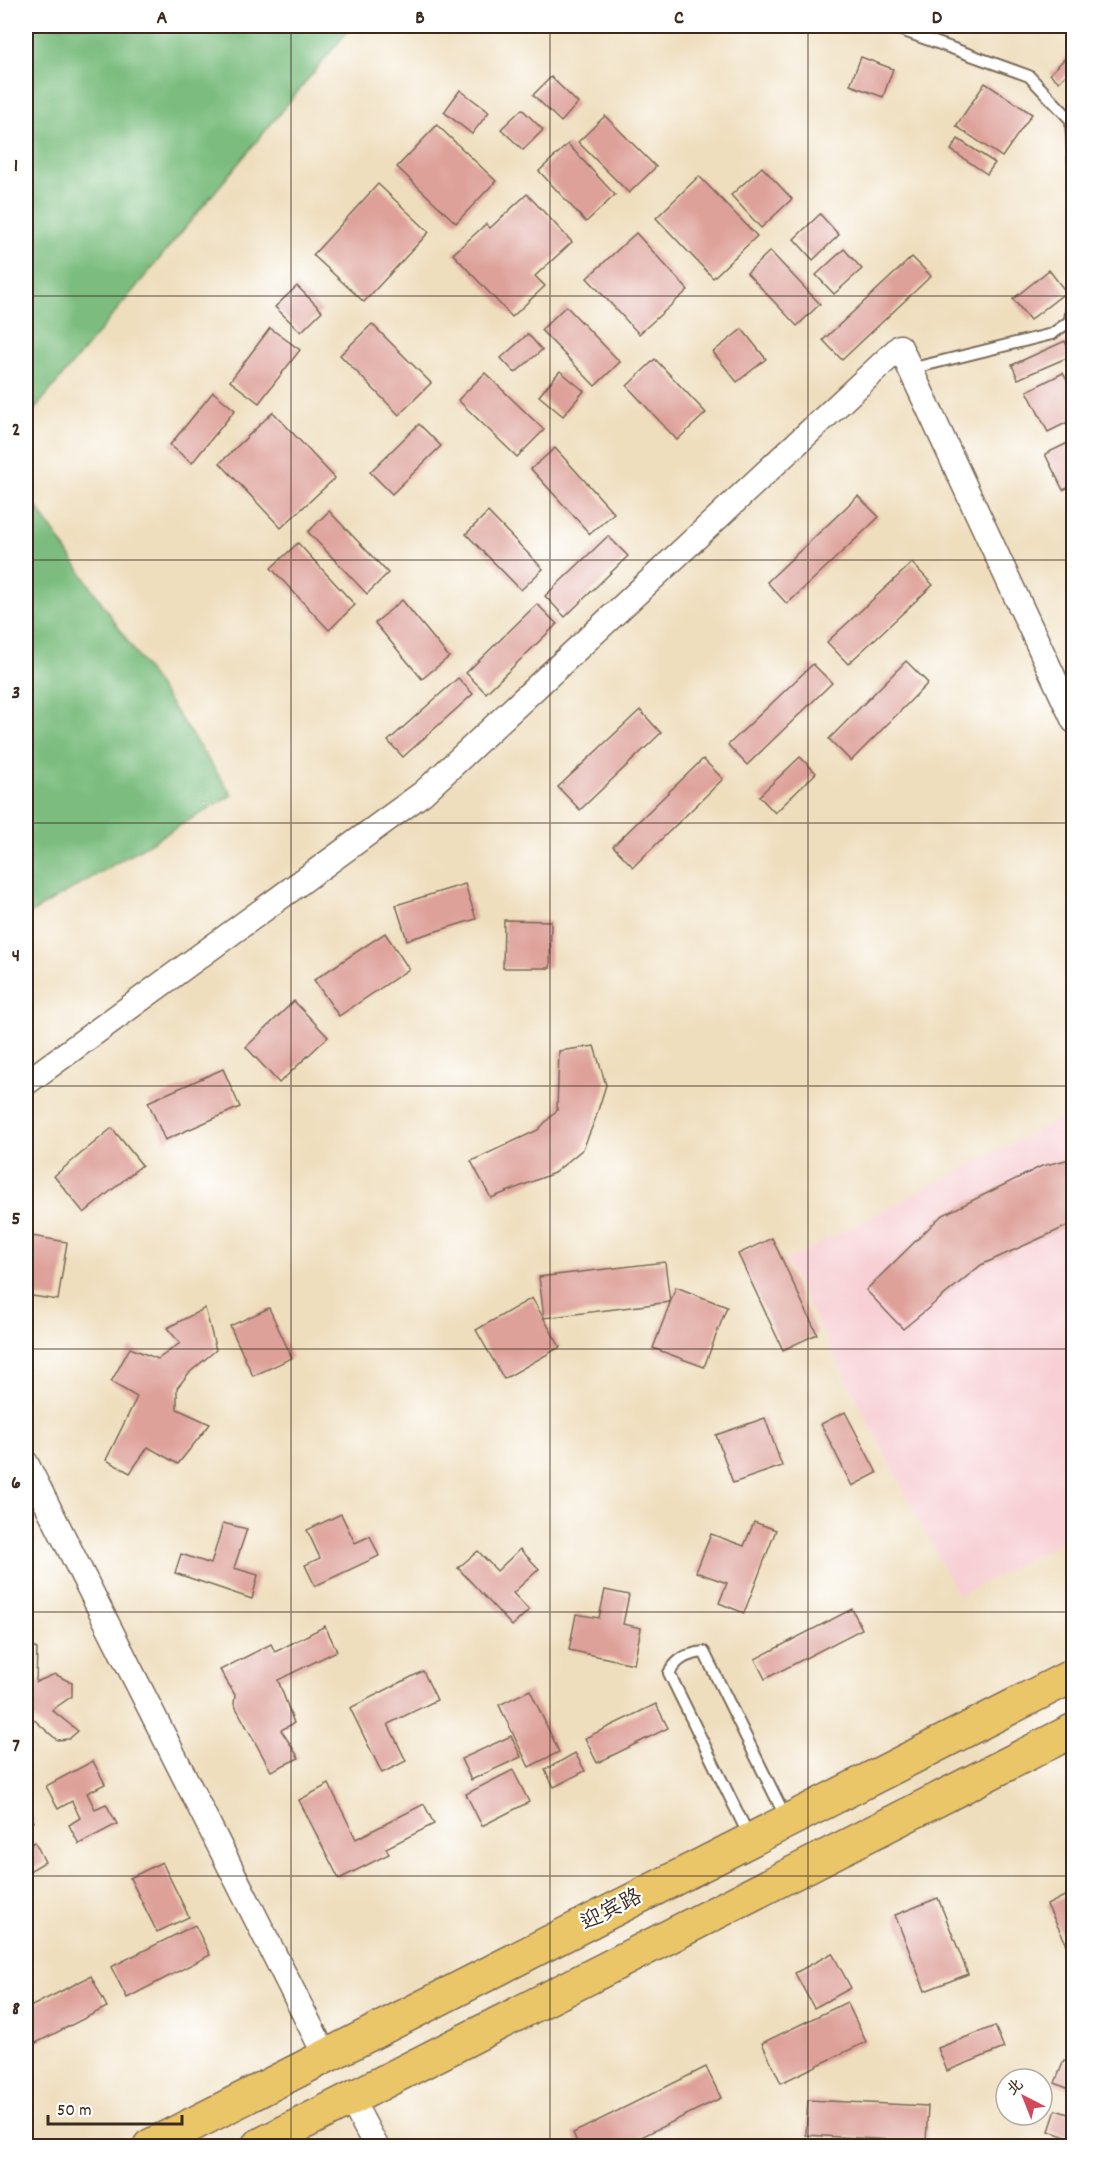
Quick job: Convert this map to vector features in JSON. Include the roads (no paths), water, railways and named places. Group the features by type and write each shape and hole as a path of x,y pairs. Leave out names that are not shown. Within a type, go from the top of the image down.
{"highway":[{"name":"迎宾路","path":"150,2146 1074,1675"},
{"path":"258,2146 1074,1730"}],"street":[{"path":"26,1083 423,793 900,347 1074,721"},
{"path":"26,1463 326,2057"},
{"path":"351,2099 376,2146"}],"lane":[{"path":"890,26 1029,76 1071,120 1074,167"},
{"path":"910,369 1052,334 1070,321 1074,286"},
{"path":"751,1840 669,1673 675,1663 688,1653 704,1652 787,1821"}]}
